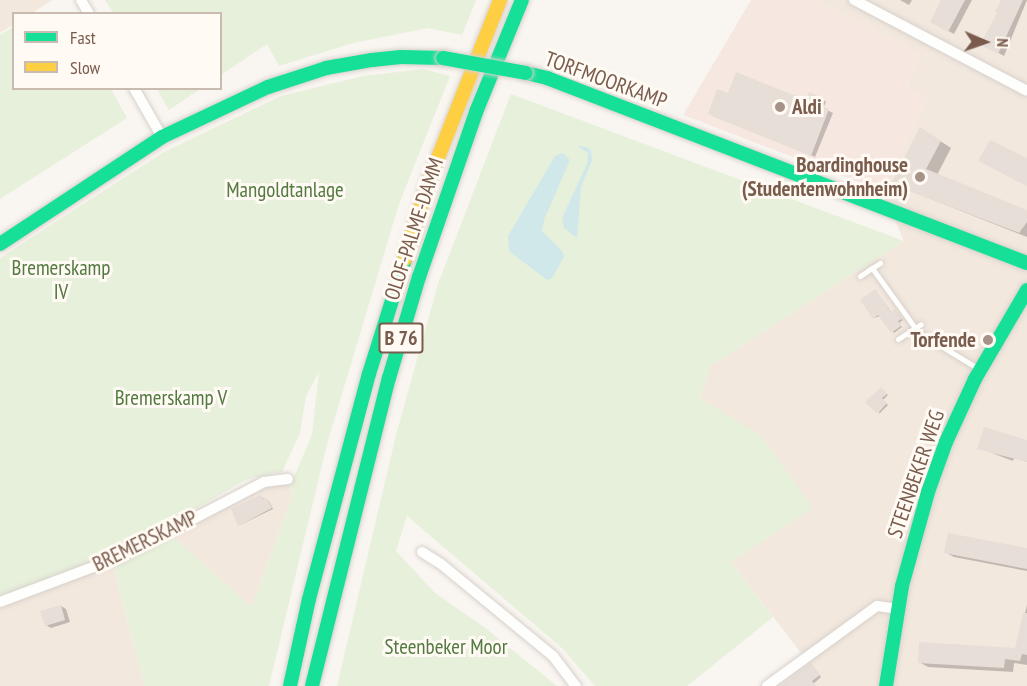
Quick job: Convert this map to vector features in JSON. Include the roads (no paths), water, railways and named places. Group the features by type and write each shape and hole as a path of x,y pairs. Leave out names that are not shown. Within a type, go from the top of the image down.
{"main road":[{"name":"OLOF-PALME-DAMM","path":"290,686 309,599 369,374 424,194 500,0"},
{"name":"OLOF-PALME-DAMM","path":"312,686 380,412 419,277 472,122 522,0"},
{"name":"TORFMOORKAMP","path":"0,244 162,137 268,87 326,68 401,57 443,58 547,78 1027,263"},
{"name":"STEENBEKER WEG","path":"886,686 898,609 928,492 946,442 980,369 1027,290"}],"street":[{"path":"854,0 1027,91"},
{"path":"135,90 162,137"},
{"name":"BREMERSKAMP","path":"0,602 120,557 264,482 288,478"},
{"path":"422,552 441,564 553,656 576,686"},
{"path":"767,686 877,606 898,609"}],"lane":[{"path":"860,276 880,263"},
{"path":"872,268 918,326 980,369"},
{"path":"898,339 918,326"}],"water":[{"path":"577,146 587,147 591,151 592,160 581,187 577,238 564,228 562,218 587,164 588,153"},
{"path":"563,153 570,160 544,220 542,231 562,251 564,257 552,278 547,280 509,251 508,236 555,156"}],"place":[{"name":"Aldi","path":"780,107"},
{"name":"Boardinghouse (Studentenwohnheim)","path":"920,177"},
{"name":"Torfende","path":"988,340"}],"park label":[{"name":"Mangoldtanlage","path":"285,190"},
{"name":"Bremerskamp IV","path":"61,280"},
{"name":"Bremerskamp V","path":"171,398"},
{"name":"Steenbeker Moor","path":"446,647"}]}
